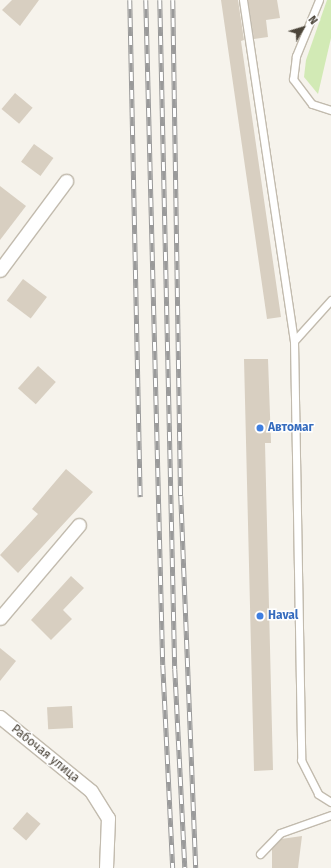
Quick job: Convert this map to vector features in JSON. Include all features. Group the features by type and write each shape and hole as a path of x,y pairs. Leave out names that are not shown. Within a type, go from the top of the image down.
{"street":[{"path":"0,270 66,181"},
{"path":"0,618 79,525"},
{"name":"Рабочая улица","path":"0,717 91,791 108,818 106,862"},
{"path":"95,868 106,862"}],"lane":[{"path":"243,0 294,341 301,760 318,794 331,802"},
{"path":"319,0 296,56 293,79 312,104 331,110"},
{"path":"294,341 331,300"},
{"path":"260,854 280,833 331,815"}],"green space":[{"path":"327,0 331,0 331,38 318,94 304,77 306,60"}],"building":[{"path":"12,0 39,0 20,26 2,10"},
{"path":"221,0 238,0 244,40 241,41 281,317 267,319"},
{"path":"248,0 277,0 280,18 266,20 268,37 254,39"},
{"path":"15,93 33,108 19,124 2,109"},
{"path":"34,144 53,158 40,176 21,162"},
{"path":"0,186 26,206 0,240"},
{"path":"23,279 47,297 31,319 7,301"},
{"name":"Haval","path":"244,359 268,359 271,443 265,443 273,770 254,771"},
{"path":"38,366 56,382 36,404 18,388"},
{"path":"66,469 93,492 18,573 0,555 38,514 32,509"},
{"path":"71,576 84,588 63,610 72,619 51,640 31,620"},
{"path":"0,648 16,661 0,681"},
{"path":"72,706 73,728 48,729 47,707"},
{"path":"27,812 41,824 26,840 13,829"},
{"path":"302,836 298,868 272,868 272,848 281,839"}],"railway":[{"path":"130,0 140,497"},
{"path":"146,0 163,665 173,868"},
{"path":"160,0 175,669 185,868"},
{"path":"173,0 181,496 196,868"}],"place":[{"name":"Автомаг","path":"260,428"},
{"name":"Haval","path":"260,616"}]}
